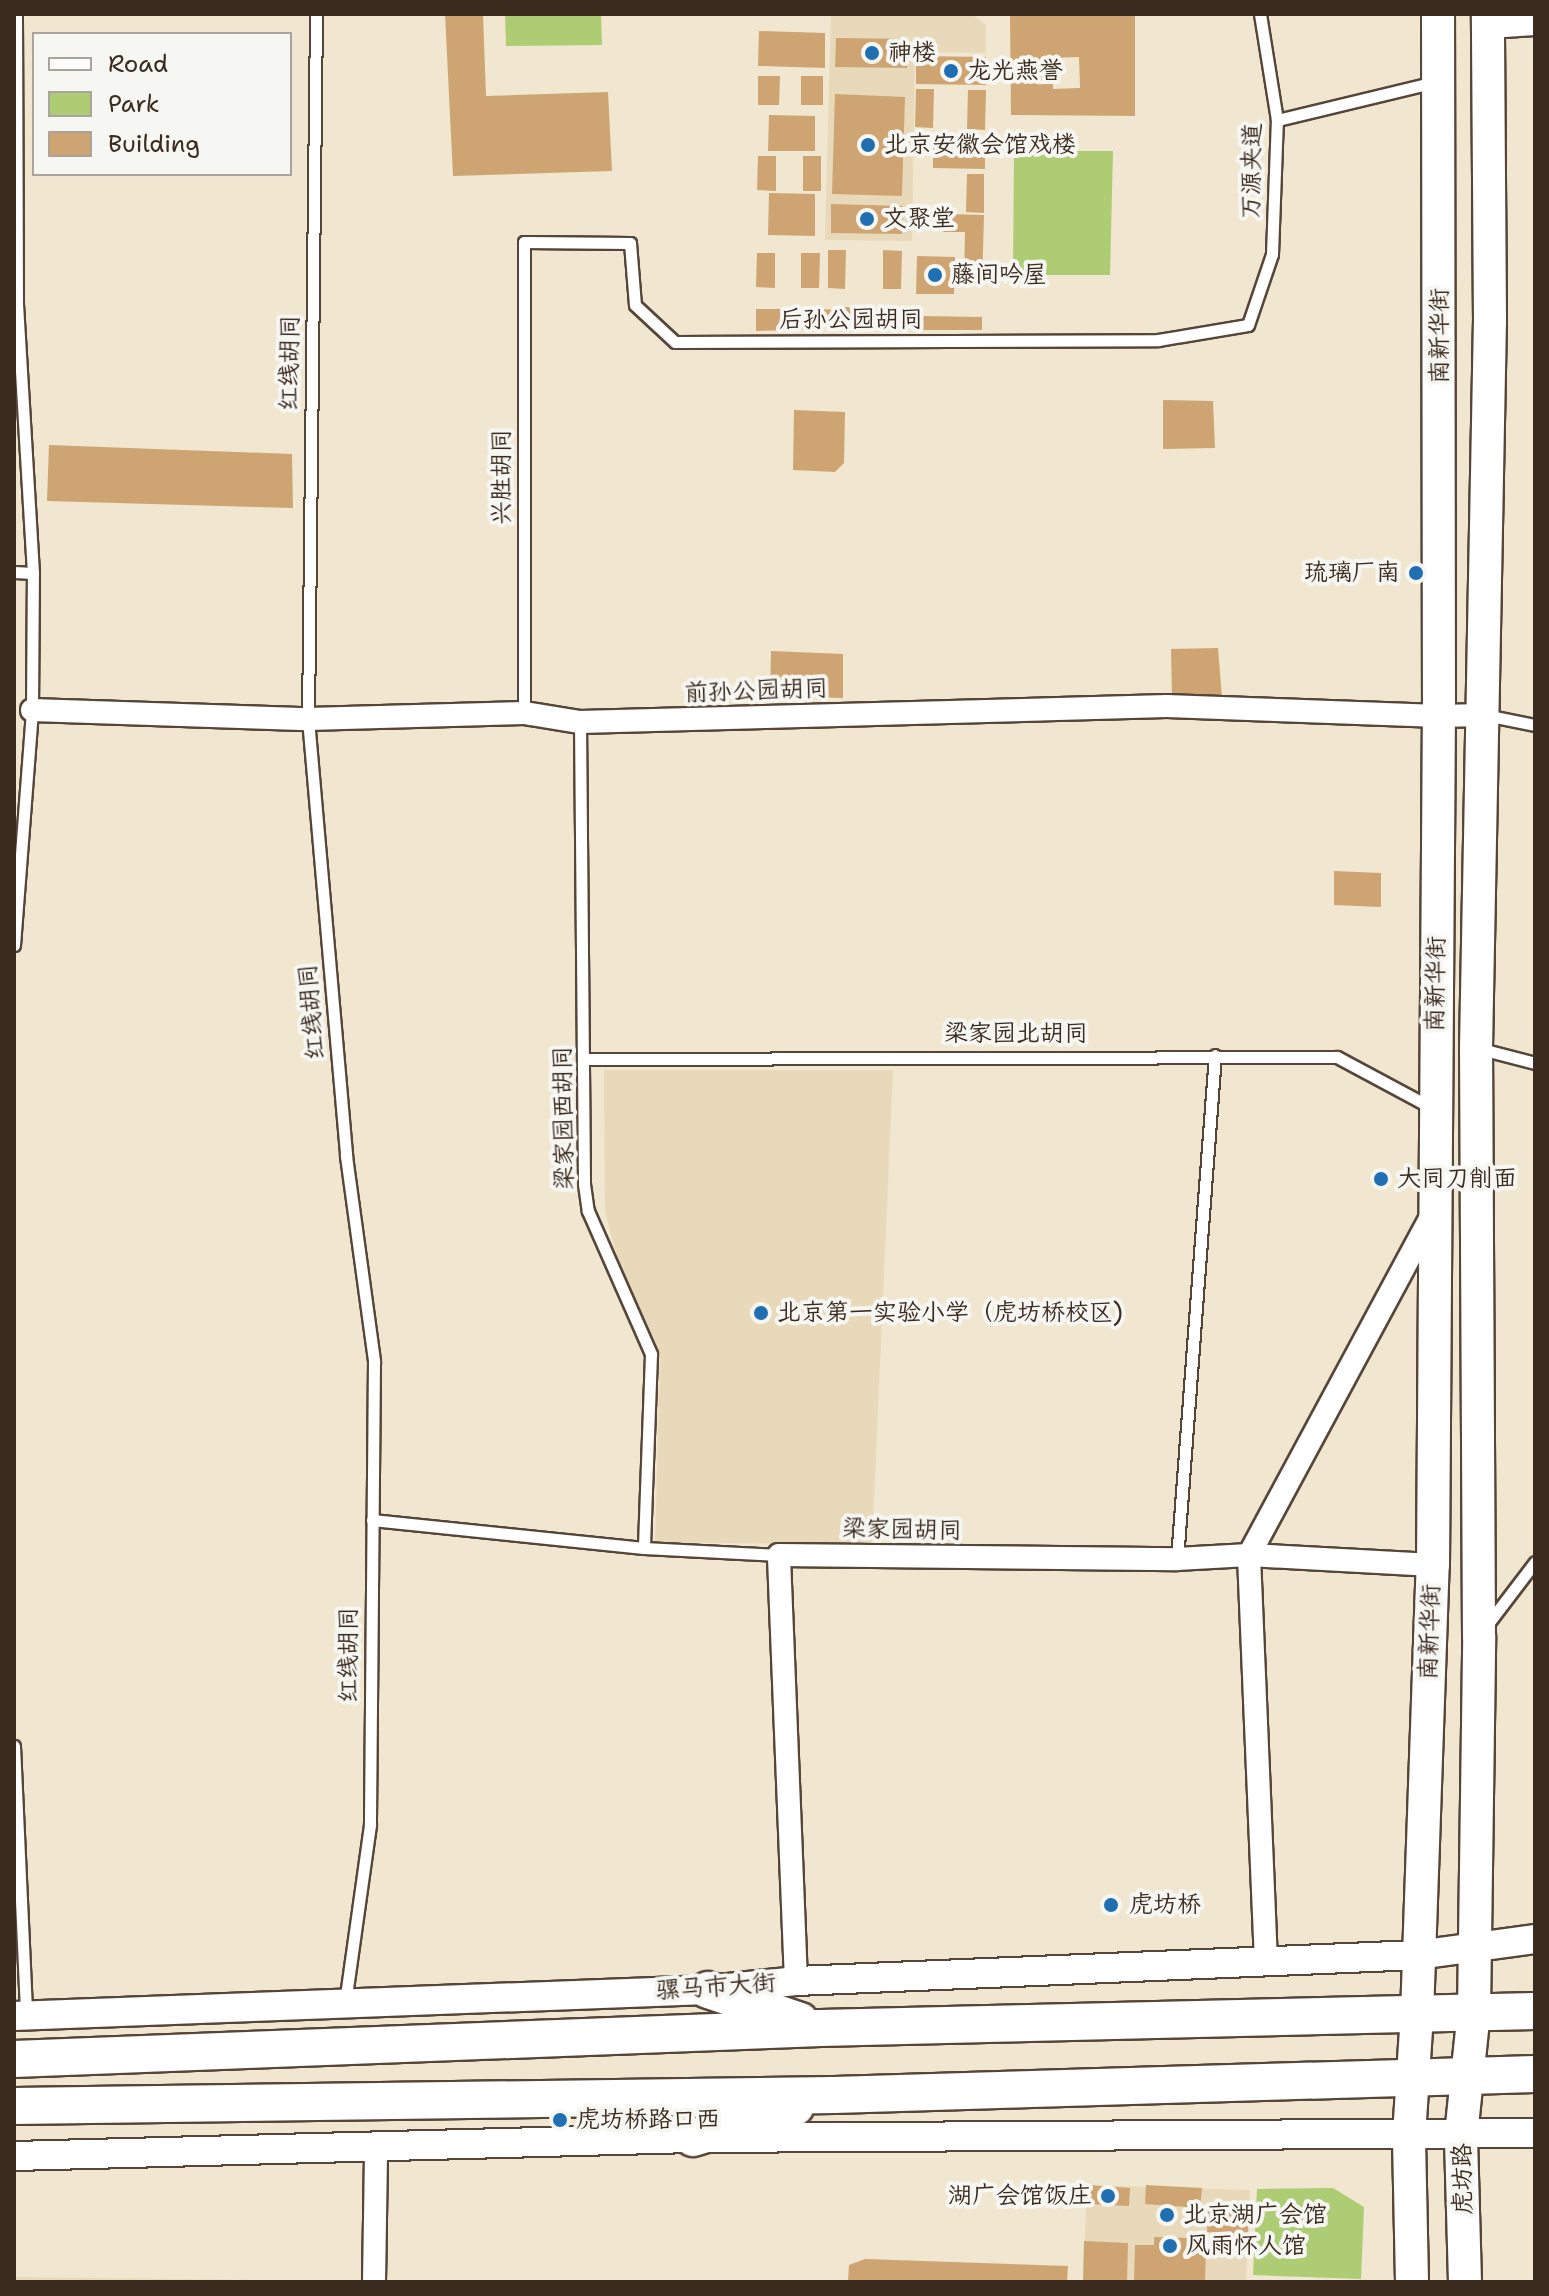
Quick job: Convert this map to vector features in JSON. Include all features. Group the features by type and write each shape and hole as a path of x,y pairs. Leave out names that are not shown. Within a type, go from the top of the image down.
{"main road":[{"name":"南新华街","path":"1411,2078 1417,2015 1433,1565 1433,1212 1439,716 1441,81 1438,14"},
{"name":"南新华街","path":"1474,2012 1479,1636 1476,1048 1490,321 1488,20"},
{"path":"708,1990 820,2028"},
{"name":"骡马市大街","path":"14,2059 820,2028 1535,2011"},
{"name":"虎坊路","path":"1465,2282 1461,2135 1474,2012"},
{"path":"14,2106 834,2095 1535,2074"},
{"path":"1411,2078 1412,2282"},
{"path":"693,2138 834,2095"}],"street":[{"path":"1488,20 1535,24"},
{"name":"前孙公园胡同","path":"32,710 308,719 524,713 580,722 1167,706 1483,715"},
{"path":"1266,1962 1249,1555 1433,1212"},
{"path":"779,1555 796,1981"},
{"name":"梁家园胡同","path":"779,1555 1177,1559 1249,1555 1433,1565"},
{"name":"骡马市大街","path":"20,2016 708,1990 796,1981 1418,1955 1535,1939"},
{"path":"14,2156 376,2149 693,2138 1535,2133"},
{"path":"374,2282 376,2149"}],"lane":[{"path":"14,945 32,710 33,573 17,304 16,14"},
{"name":"红线胡同","path":"316,14 308,719 346,1156 374,1361 370,1825 345,2003"},
{"name":"万源夹道","path":"1248,325 1272,254 1277,120 1260,14"},
{"path":"1277,120 1441,81"},
{"name":"后孙公园胡同","path":"524,242 630,243 635,305 675,342 1158,340 1248,325"},
{"name":"兴胜胡同","path":"524,242 524,713"},
{"path":"14,572 33,573"},
{"path":"1483,715 1535,725"},
{"name":"梁家园西胡同","path":"580,722 584,1184 588,1211 651,1354 644,1548"},
{"path":"1476,1048 1535,1063"},
{"path":"1177,1559 1215,1055"},
{"name":"梁家园北胡同","path":"585,1059 1337,1057 1435,1110"},
{"name":"梁家园胡同","path":"372,1520 644,1548 779,1555"},
{"path":"1479,1636 1535,1562"},
{"path":"14,1746 20,2016"}],"shaded area":[{"path":"831,14 972,14 986,25 986,53 915,52 912,241 825,240"},
{"name":"北京第一实验小学（虎坊桥校区)","path":"604,1070 893,1070 872,1545 655,1542 660,1358 620,1268 605,1212"},
{"name":"北京湖广会馆","path":"1087,2185 1250,2190 1246,2282 1083,2282"},
{"path":"14,2277 325,2281 325,2282 14,2282"}],"green space":[{"path":"505,14 601,14 602,45 506,46"},
{"path":"1014,151 1113,151 1110,275 1013,275"},
{"path":"1333,2188 1364,2207 1361,2279 1253,2275 1257,2189"}],"building":[{"path":"445,14 483,14 486,96 608,92 612,171 453,176"},
{"path":"1010,14 1135,14 1135,116 1011,115","holes":["1079,57 1080,88 1053,89 1052,58"]},
{"path":"759,31 825,33 825,68 758,66"},
{"name":"神楼","path":"836,38 908,39 907,68 835,67"},
{"name":"龙光燕誉","path":"916,56 986,57 986,85 916,84"},
{"path":"758,76 780,76 779,105 758,105"},
{"path":"801,76 823,76 823,105 801,105"},
{"path":"916,89 934,89 933,128 915,127"},
{"path":"968,90 986,90 985,130 967,129"},
{"name":"北京安徽会馆戏楼","path":"835,94 905,97 902,196 832,194"},
{"path":"769,115 815,116 815,151 768,151"},
{"path":"933,141 985,141 985,169 933,168"},
{"path":"758,156 776,156 776,191 757,190"},
{"path":"803,156 821,156 821,191 803,191"},
{"path":"967,174 984,174 984,213 966,212"},
{"path":"769,193 815,194 815,236 768,235"},
{"name":"文聚堂","path":"831,204 903,206 902,234 831,233"},
{"path":"944,214 984,215 982,285 964,284 965,232 943,232"},
{"path":"828,250 846,250 845,289 828,288"},
{"path":"883,250 902,251 901,289 883,289"},
{"path":"757,253 775,253 775,288 756,287"},
{"path":"801,253 820,253 819,288 801,288"},
{"name":"藤间吟屋","path":"917,256 955,257 954,294 916,294"},
{"path":"845,307 900,311 900,325 874,325 874,311 857,311 857,326 815,325 815,309 845,310"},
{"path":"756,309 803,309 803,330 756,331"},
{"path":"919,316 982,317 982,330 919,330"},
{"path":"1163,400 1213,401 1215,448 1163,449"},
{"path":"794,410 845,412 844,463 835,472 793,470"},
{"path":"49,445 292,454 293,508 47,501"},
{"path":"1218,648 1222,698 1172,699 1171,649"},
{"path":"771,651 843,654 843,698 770,696"},
{"path":"1334,871 1381,873 1381,907 1334,905"},
{"name":"湖广会馆饭庄","path":"1087,2185 1130,2188 1129,2206 1086,2204"},
{"path":"1146,2185 1202,2188 1200,2208 1145,2204"},
{"path":"1208,2211 1249,2213 1248,2234 1207,2232"},
{"path":"1154,2237 1187,2238 1187,2247 1206,2248 1205,2282 1134,2282 1135,2245 1154,2245"},
{"path":"1084,2241 1128,2243 1127,2282 1083,2282"},
{"path":"865,2259 1068,2266 1067,2282 848,2282 849,2265"}],"place":[{"name":"神楼","path":"872,53"},
{"name":"龙光燕誉","path":"951,71"},
{"name":"北京安徽会馆戏楼","path":"868,145"},
{"name":"文聚堂","path":"867,219"},
{"name":"藤间吟屋","path":"935,275"},
{"name":"琉璃厂南","path":"1416,573"},
{"name":"大同刀削面","path":"1381,1179"},
{"name":"北京第一实验小学（虎坊桥校区)","path":"761,1313"},
{"name":"虎坊桥","path":"1111,1905"},
{"name":"虎坊桥路口西","path":"560,2120"},
{"name":"湖广会馆饭庄","path":"1108,2196"},
{"name":"北京湖广会馆","path":"1167,2215"},
{"name":"风雨怀人馆","path":"1170,2246"}]}
